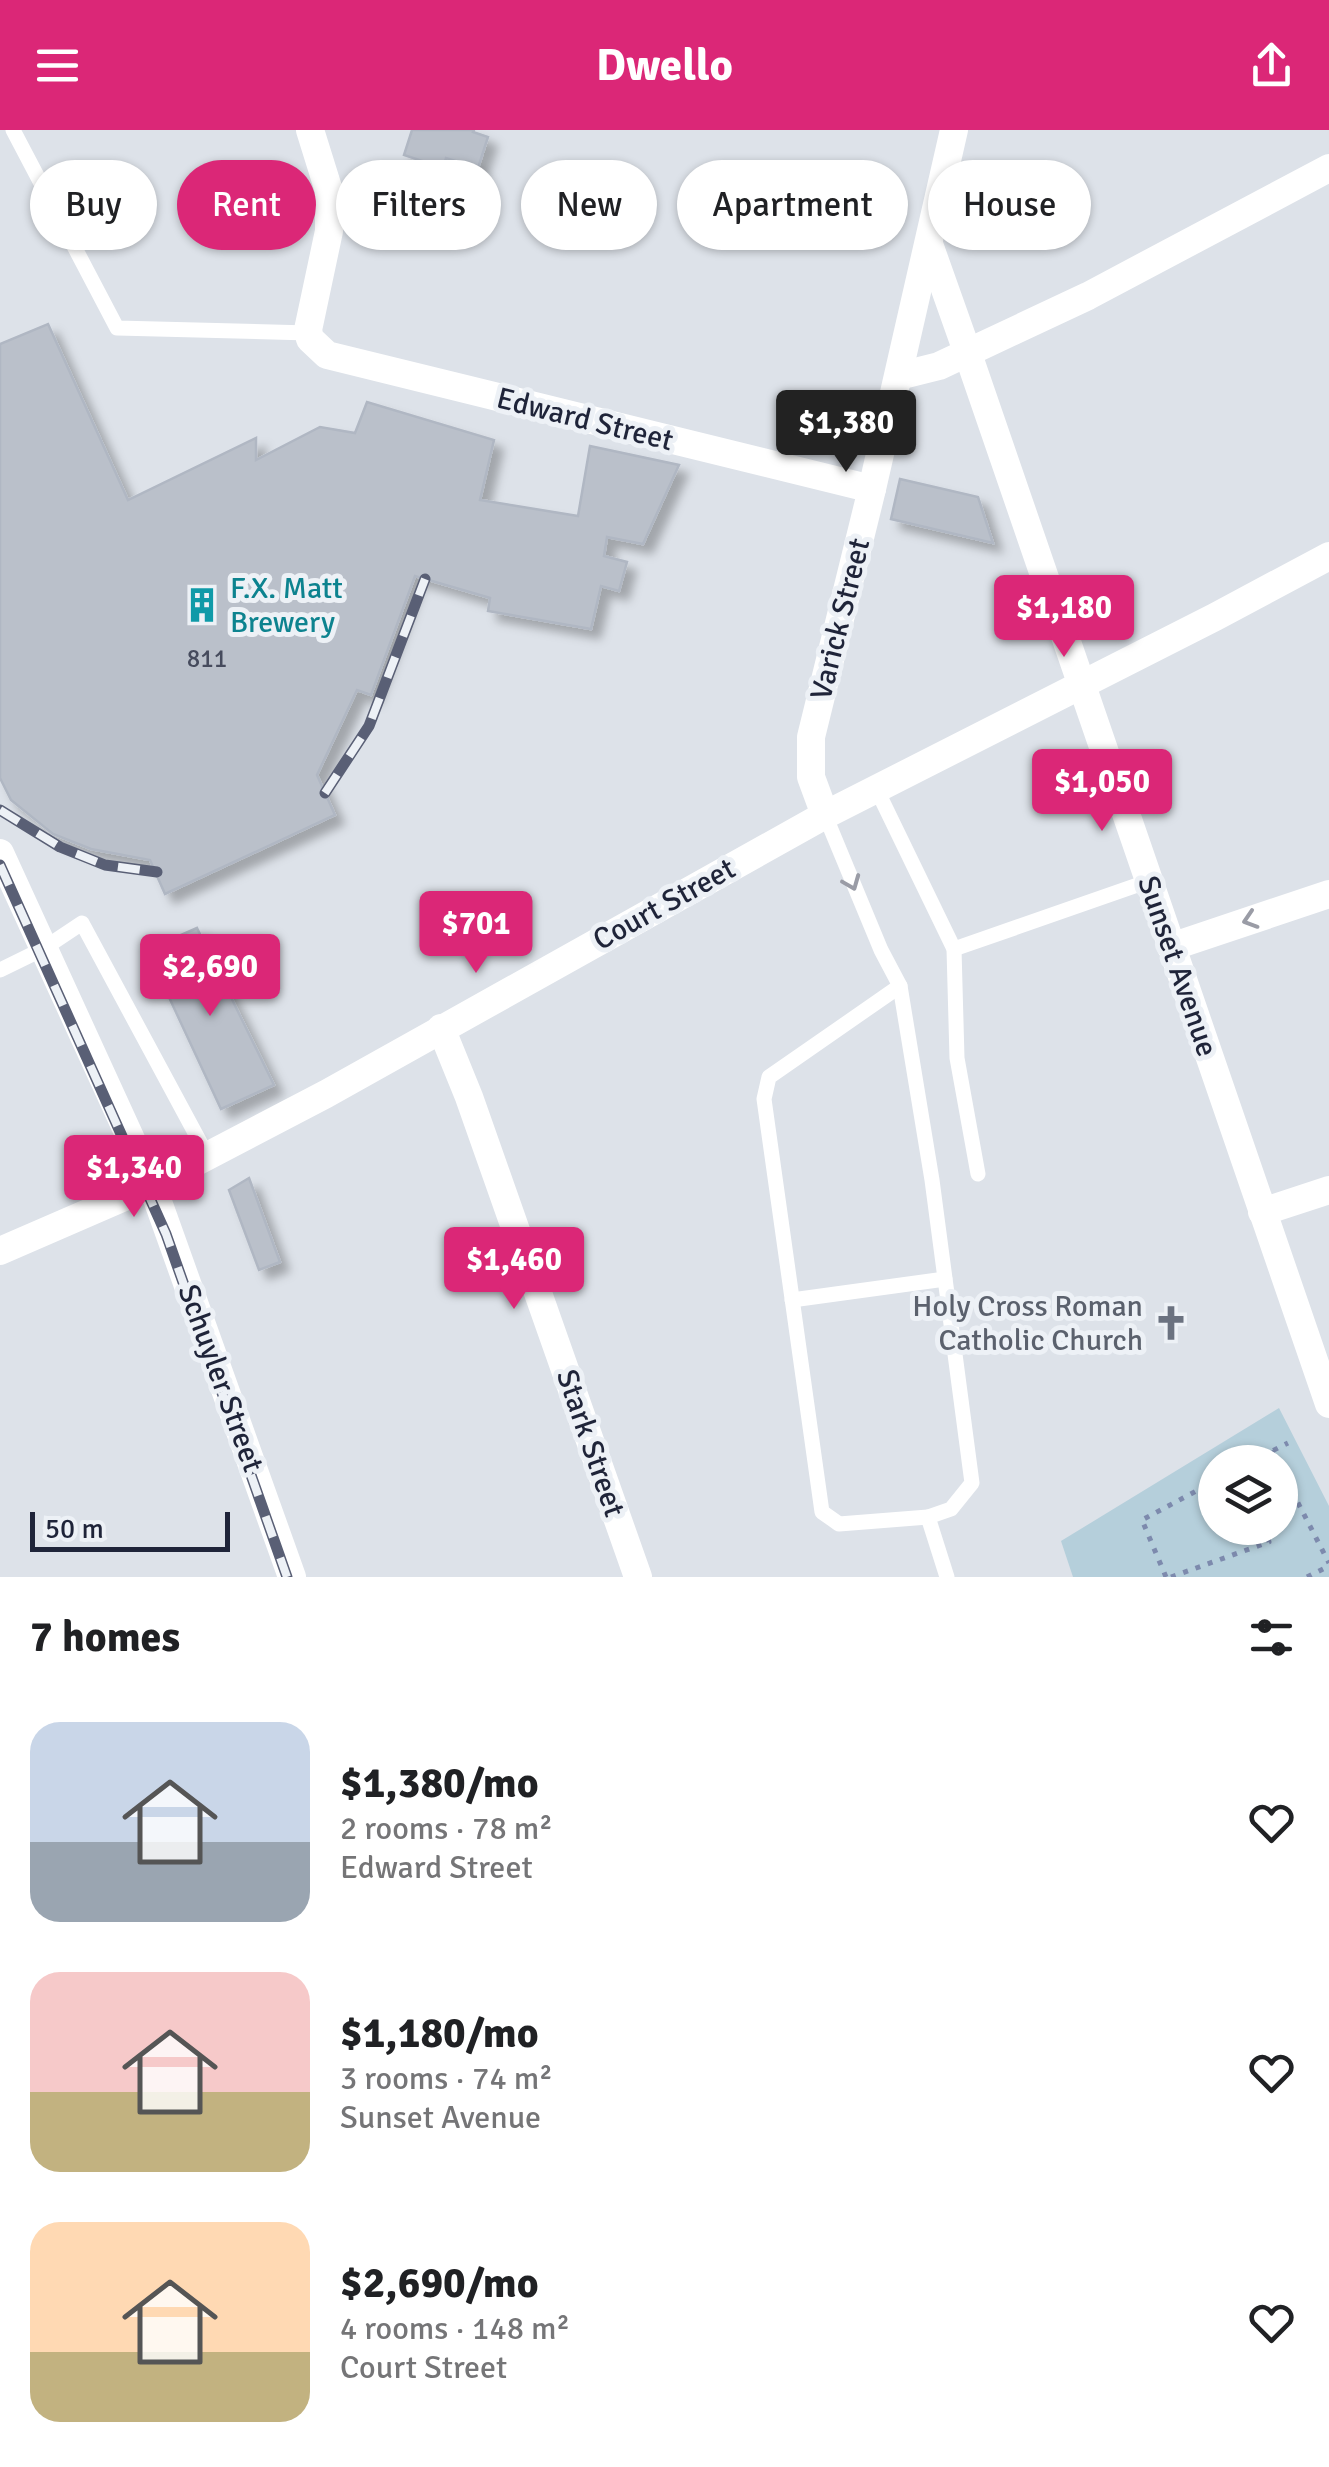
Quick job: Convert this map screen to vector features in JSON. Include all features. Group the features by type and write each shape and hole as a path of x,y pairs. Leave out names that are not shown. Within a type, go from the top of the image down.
{"street":[{"path":"309,333 329,231 329,191 310,130"},
{"name":"Varick Street","path":"947,160 954,130"},
{"path":"898,376 968,354 1088,296 1329,168"},
{"name":"Varick Street","path":"825,815 811,777 811,738 928,244"},
{"name":"Sunset Avenue","path":"930,250 1329,1404"},
{"name":"Edward Street","path":"309,333 310,339 327,355 872,489"},
{"name":"Court Street","path":"0,1252 152,1185 326,1094 825,815 1329,556"},
{"name":"Schuyler Street","path":"0,853 152,1185 292,1577"},
{"path":"1172,947 1329,894"},
{"name":"Stark Street","path":"441,1028 469,1097 638,1577"},
{"path":"1262,1212 1329,1190"}],"lane":[{"path":"13,130 117,328 309,333"},
{"path":"876,788 954,948 957,1058 978,1174"},
{"path":"825,815 900,986 932,1180 972,1483 951,1509 928,1517 838,1524 822,1512 764,1099 769,1076 900,986"},
{"path":"954,948 1149,881"},
{"path":"0,970 44,950 82,923 206,1155"},
{"path":"792,1300 945,1279"},
{"path":"928,1517 947,1577"}],"path":[{"path":"1282,1445 1288,1442"},
{"path":"1198,1490 1142,1520 1169,1577 1260,1545"},
{"path":"1298,1503 1329,1564 1307,1577"}],"shaded area":[{"path":"1279,1408 1298,1445 1218,1445"},
{"path":"1298,1445 1329,1506 1329,1577 1073,1577 1061,1541 1198,1457 1198,1545 1298,1545"}],"building":[{"path":"412,130 474,130 488,137 481,160 419,160 404,155"},
{"name":"F.X. Matt Brewery","path":"48,324 128,500 256,438 256,460 320,427 355,433 367,402 494,440 480,500 578,516 590,446 679,465 643,544 607,537 604,556 627,562 619,591 601,586 591,629 488,611 490,598 415,576 371,695 357,690 317,775 335,815 165,894 150,860 91,849 53,834 11,800 0,778 0,344"},
{"path":"900,479 978,497 993,543 891,519"},
{"path":"197,928 274,1085 221,1109 147,950"},
{"path":"249,1178 280,1262 259,1270 229,1190"}],"railway":[{"path":"325,793 369,726 425,579"},
{"path":"0,810 60,847 105,865 157,872"},
{"path":"0,865 166,1234 287,1577"}],"place":[{"name":"F.X. Matt Brewery","path":"202,605"},
{"name":"Holy Cross Roman Catholic Church","path":"1171,1323"}]}
